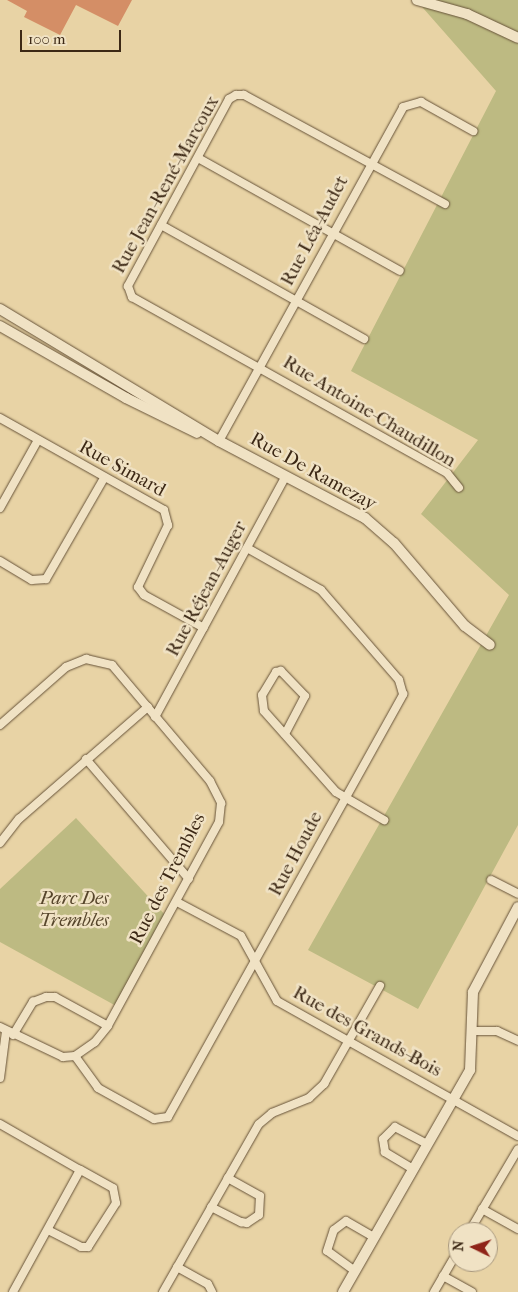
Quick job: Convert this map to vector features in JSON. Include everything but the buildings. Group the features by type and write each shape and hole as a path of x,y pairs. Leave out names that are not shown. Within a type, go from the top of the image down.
{"street":[{"path":"417,0 467,14 518,38"},
{"name":"Rue Jean-René-Marcoux","path":"260,367 129,294 128,286 229,99 244,94 444,204"},
{"name":"Rue Léa-Audet","path":"219,441 370,163 403,107 411,102 421,102 473,131"},
{"path":"198,158 333,231 400,271"},
{"path":"161,225 364,339"},
{"name":"Rue De Ramezay","path":"0,309 219,441 286,476 379,529 465,626 490,645"},
{"name":"Rue De Ramezay","path":"0,326 71,367 188,430 219,441"},
{"path":"71,367 77,354"},
{"name":"Rue Antoine-Chaudillon","path":"260,367 447,473 459,488"},
{"name":"Rue Simard","path":"0,418 168,514 168,525 138,587 144,595 204,628"},
{"path":"0,508 38,440"},
{"name":"Rue Réjean-Auger","path":"155,717 286,476"},
{"path":"0,562 32,580 44,581 104,478"},
{"name":"Rue Houde","path":"75,1056 98,1088 154,1119 164,1120 256,962 344,798 399,703 402,686 321,590 247,548"},
{"name":"Rue des Trembles","path":"0,726 66,667 86,659 112,665 210,781 220,803 219,822 108,1026 95,1042 75,1056"},
{"path":"285,734 305,696 281,671 276,672 260,700 264,711 285,734 344,798 384,820"},
{"path":"0,843 19,818 148,708"},
{"path":"86,760 189,879"},
{"path":"491,880 518,894"},
{"name":"Rue des Grands-Bois","path":"176,902 241,936 277,1001 518,1136"},
{"path":"343,1292 472,1064 473,992 518,907"},
{"path":"163,1292 259,1124 272,1113 318,1092 380,986"},
{"path":"0,1078 6,1031 32,1002 50,996 108,1026"},
{"path":"6,1031 47,1052 75,1056"},
{"path":"473,1031 497,1031 518,1041"},
{"path":"0,1124 114,1188 116,1203 88,1247 81,1247 48,1230"},
{"path":"412,1169 385,1152 383,1139 395,1127 427,1144"},
{"path":"475,1222 518,1149"},
{"path":"13,1292 80,1170"},
{"path":"211,1207 241,1222 247,1223 259,1215 260,1196 228,1178"},
{"path":"482,1209 518,1229"},
{"path":"355,1271 327,1251 334,1230 346,1221 374,1237"},
{"path":"177,1267 208,1284 212,1292"},
{"path":"434,1292 448,1268"},
{"path":"443,1276 472,1292"}],"green space":[{"path":"416,0 518,0 518,825 418,1009 308,950 509,595 421,514 478,440 351,371 496,91"},
{"name":"Parc Des Trembles","path":"76,818 167,917 118,1007 0,942 0,889"}]}
